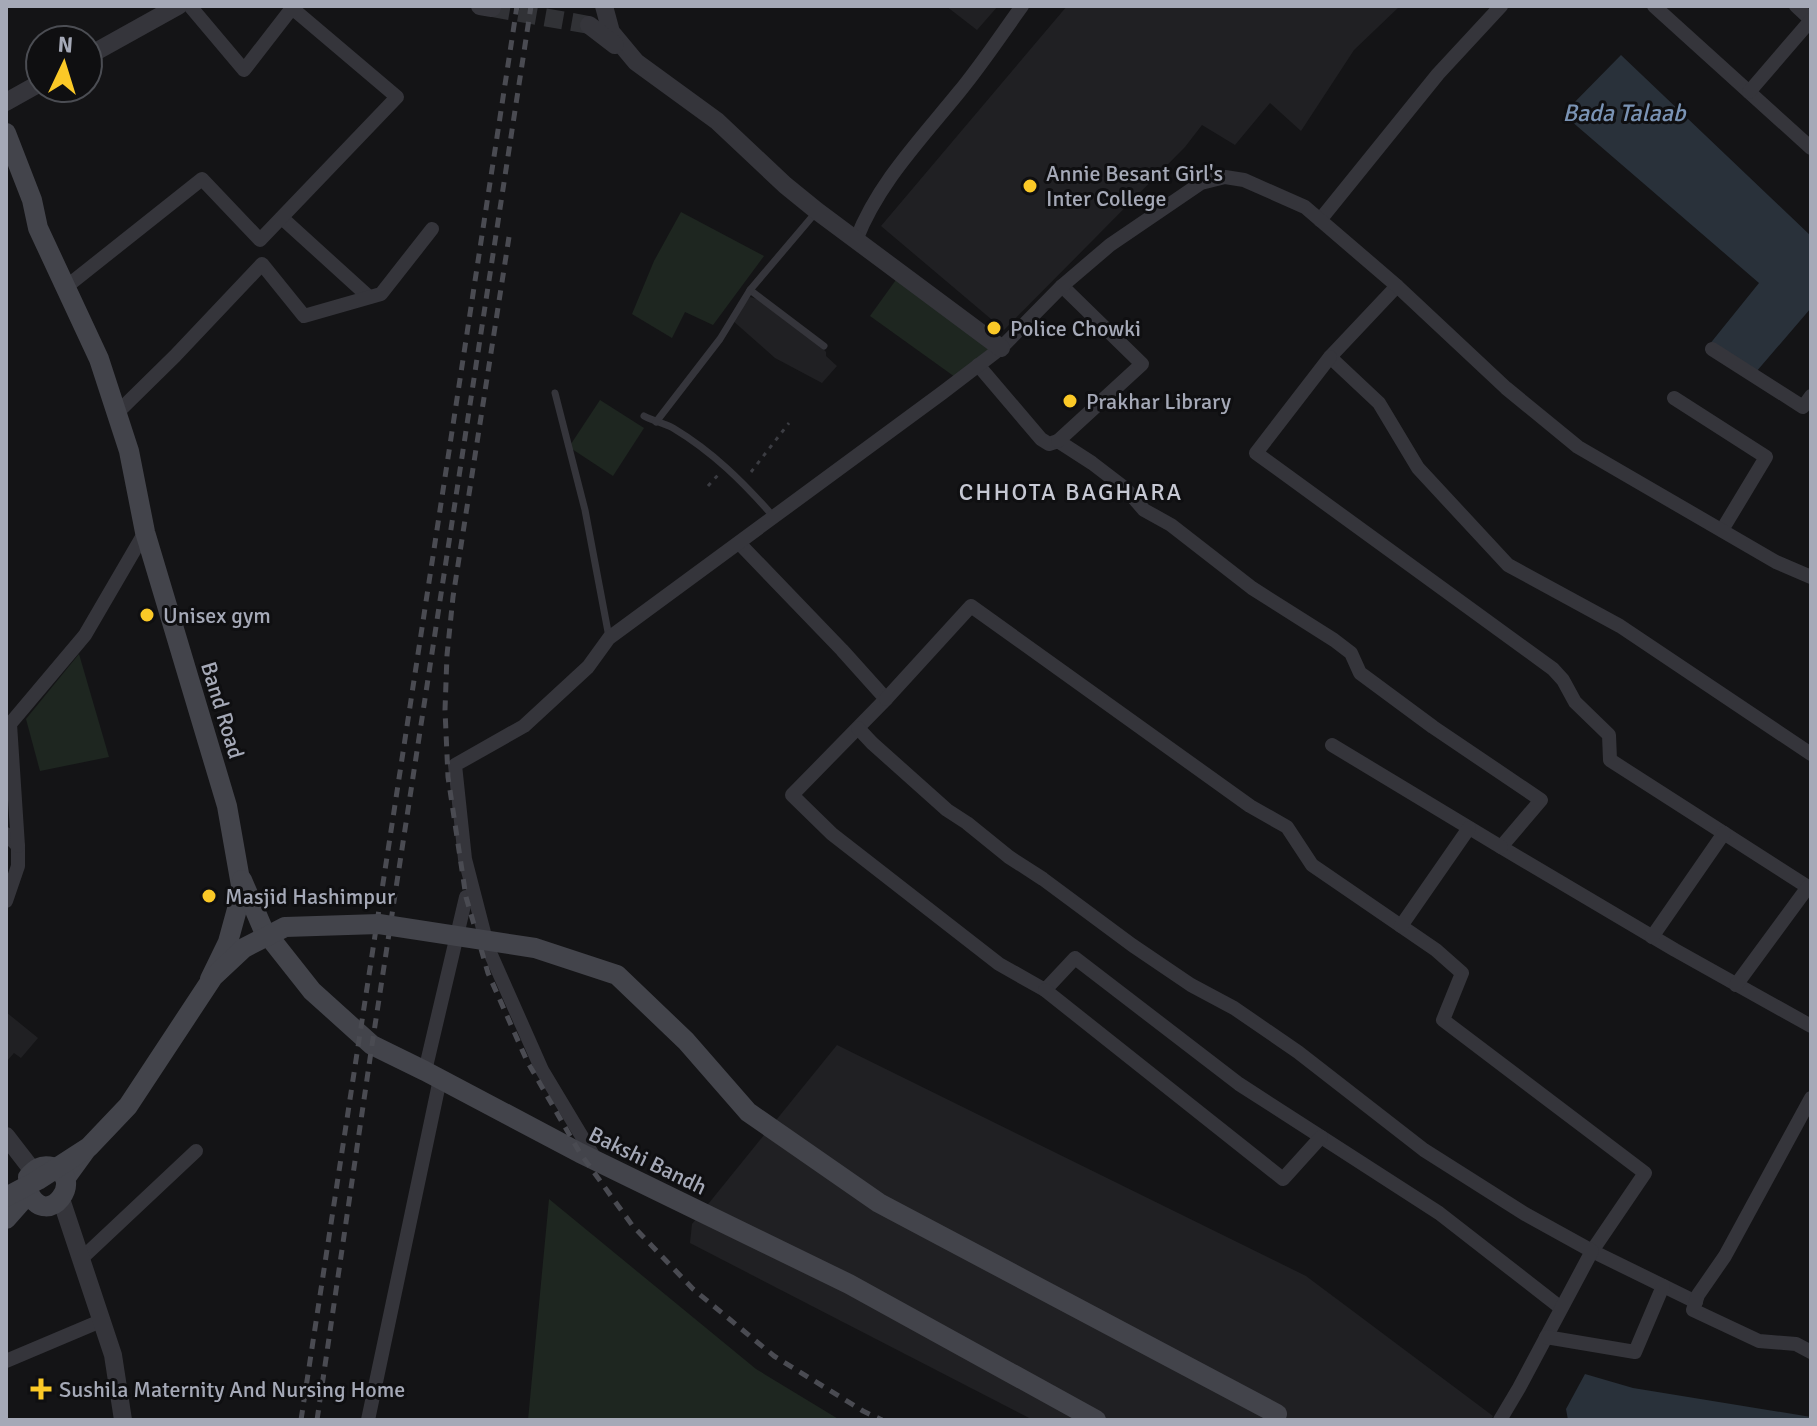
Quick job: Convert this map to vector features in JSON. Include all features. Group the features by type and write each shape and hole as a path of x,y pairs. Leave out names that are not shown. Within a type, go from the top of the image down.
{"main road":[{"name":"Band Road","path":"6,133 32,200 38,228 99,359 129,451 145,532 227,806 242,891 228,942 193,1013 158,1063 88,1147 63,1189"},
{"name":"Bakshi Bandh","path":"239,875 263,929 312,991 372,1045 597,1162 849,1284 1096,1420"},
{"path":"6,1197 89,1147 128,1106 213,977 244,948 285,927 379,924 535,948 617,975 686,1041 748,1112 879,1203 1281,1417"},
{"path":"51,1167 57,1170 63,1189 53,1205 33,1202 28,1177 33,1171 51,1167"},
{"path":"6,1197 29,1193"},
{"path":"6,1219 29,1193"}],"street":[{"path":"104,47 178,6"},
{"path":"66,287 202,179 260,240 397,97 292,8 244,70 190,6"},
{"path":"604,6 611,32 636,62"},
{"path":"856,240 879,192 973,75 1022,6"},
{"path":"1320,220 1438,74 1501,6"},
{"path":"1654,6 1811,148"},
{"path":"1749,92 1811,20 1796,6"},
{"path":"589,25 717,121 817,211 1001,348"},
{"path":"6,102 24,92"},
{"path":"597,1162 542,1070 488,948 465,859 455,765 524,726 588,667 609,638 1001,348 1062,286 1110,245 1201,183 1225,177 1244,180 1305,207 1397,286 1506,388 1578,447 1776,562 1811,577"},
{"path":"282,218 369,297"},
{"path":"117,413 262,264 304,316 381,294 432,229"},
{"path":"978,365 1041,439 1049,444 1058,441 1142,364 1062,286"},
{"path":"1397,286 1330,357 1256,453 1553,669 1575,702 1609,735 1610,760 1810,888 1736,985"},
{"path":"1712,349 1803,407 1811,396"},
{"path":"1330,357 1379,403 1418,468 1508,565 1620,626 1811,754"},
{"path":"1674,398 1766,457 1722,530"},
{"path":"1058,441 1115,480 1144,510 1171,525 1252,588 1351,653 1360,673 1541,800 1501,847"},
{"path":"6,901 18,866 7,722 85,635 145,532"},
{"path":"739,543 886,699"},
{"path":"1321,1137 1283,1179 1045,990 999,964 832,834 792,795 971,606 1250,806 1287,827 1312,865 1436,950 1462,973 1443,1020 1645,1173 1592,1251 1500,1420"},
{"path":"858,728 947,810 1009,857 1191,985 1234,1008 1298,1052 1424,1150 1525,1214 1696,1302"},
{"path":"1332,745 1652,937 1811,1026"},
{"path":"1401,926 1469,828"},
{"path":"1652,937 1724,833"},
{"path":"6,834 18,846"},
{"path":"368,1420 466,897"},
{"path":"1045,990 1075,958 1239,1084 1439,1213 1561,1308"},
{"path":"1811,1098 1725,1256 1698,1295 1693,1310 1759,1341 1796,1344 1811,1352"},
{"path":"6,1136 33,1171"},
{"path":"80,1260 196,1151"},
{"path":"63,1189 80,1260 113,1355 120,1419"},
{"path":"1546,1337 1635,1352 1663,1286"},
{"path":"6,1361 103,1320"}],"lane":[{"path":"656,422 720,339 750,290 817,211"},
{"path":"750,290 824,346"},
{"path":"555,393 585,510 609,638"},
{"path":"644,416 671,427 726,467 773,517"}],"path":[{"path":"746,479 789,423"}],"shaded area":[{"path":"946,6 998,6 977,30"},
{"name":"Annie Besant Girl's Inter College","path":"1067,6 1400,6 1354,50 1301,131 1270,103 1235,145 1202,125 1185,147 1004,330 881,226"},
{"path":"681,212 764,256 713,325 685,312 672,338 632,314 654,261"},
{"path":"898,277 993,346 955,377 870,316"},
{"path":"750,297 769,302 804,328 826,352 826,356 837,366 822,383 775,358 732,320"},
{"path":"600,400 644,428 613,476 569,447"},
{"path":"79,654 109,757 40,771 26,719"},
{"path":"6,1012 38,1038 21,1058 14,1053 6,1062"},
{"path":"837,1045 1306,1276 1493,1416 1491,1420 1033,1420 690,1243 692,1224"},
{"path":"549,1199 756,1369 840,1420 528,1420"}],"water":[{"name":"Bada Talaab","path":"1621,55 1811,236 1811,308 1756,372 1709,345 1759,283 1563,114"},
{"path":"1585,1374 1633,1388 1811,1417 1811,1420 1568,1420 1566,1409"}],"tunnel":[{"path":"492,8 589,25"}],"railway":[{"path":"301,1420 517,6"},
{"path":"317,1420 531,6"},
{"path":"509,237 453,597 445,710 448,777 466,897 488,973 527,1061 580,1153 632,1225 693,1289 774,1356 882,1420"}],"place":[{"name":"Annie Besant Girl's Inter College","path":"1030,186"},
{"name":"Police Chowki","path":"994,328"},
{"name":"Prakhar Library","path":"1070,401"},
{"name":"Unisex gym","path":"147,615"},
{"name":"Masjid Hashimpur","path":"209,896"},
{"name":"Sushila Maternity And Nursing Home","path":"41,1389"}],"district":[{"name":"CHHOTA BAGHARA","path":"1071,492"}]}
